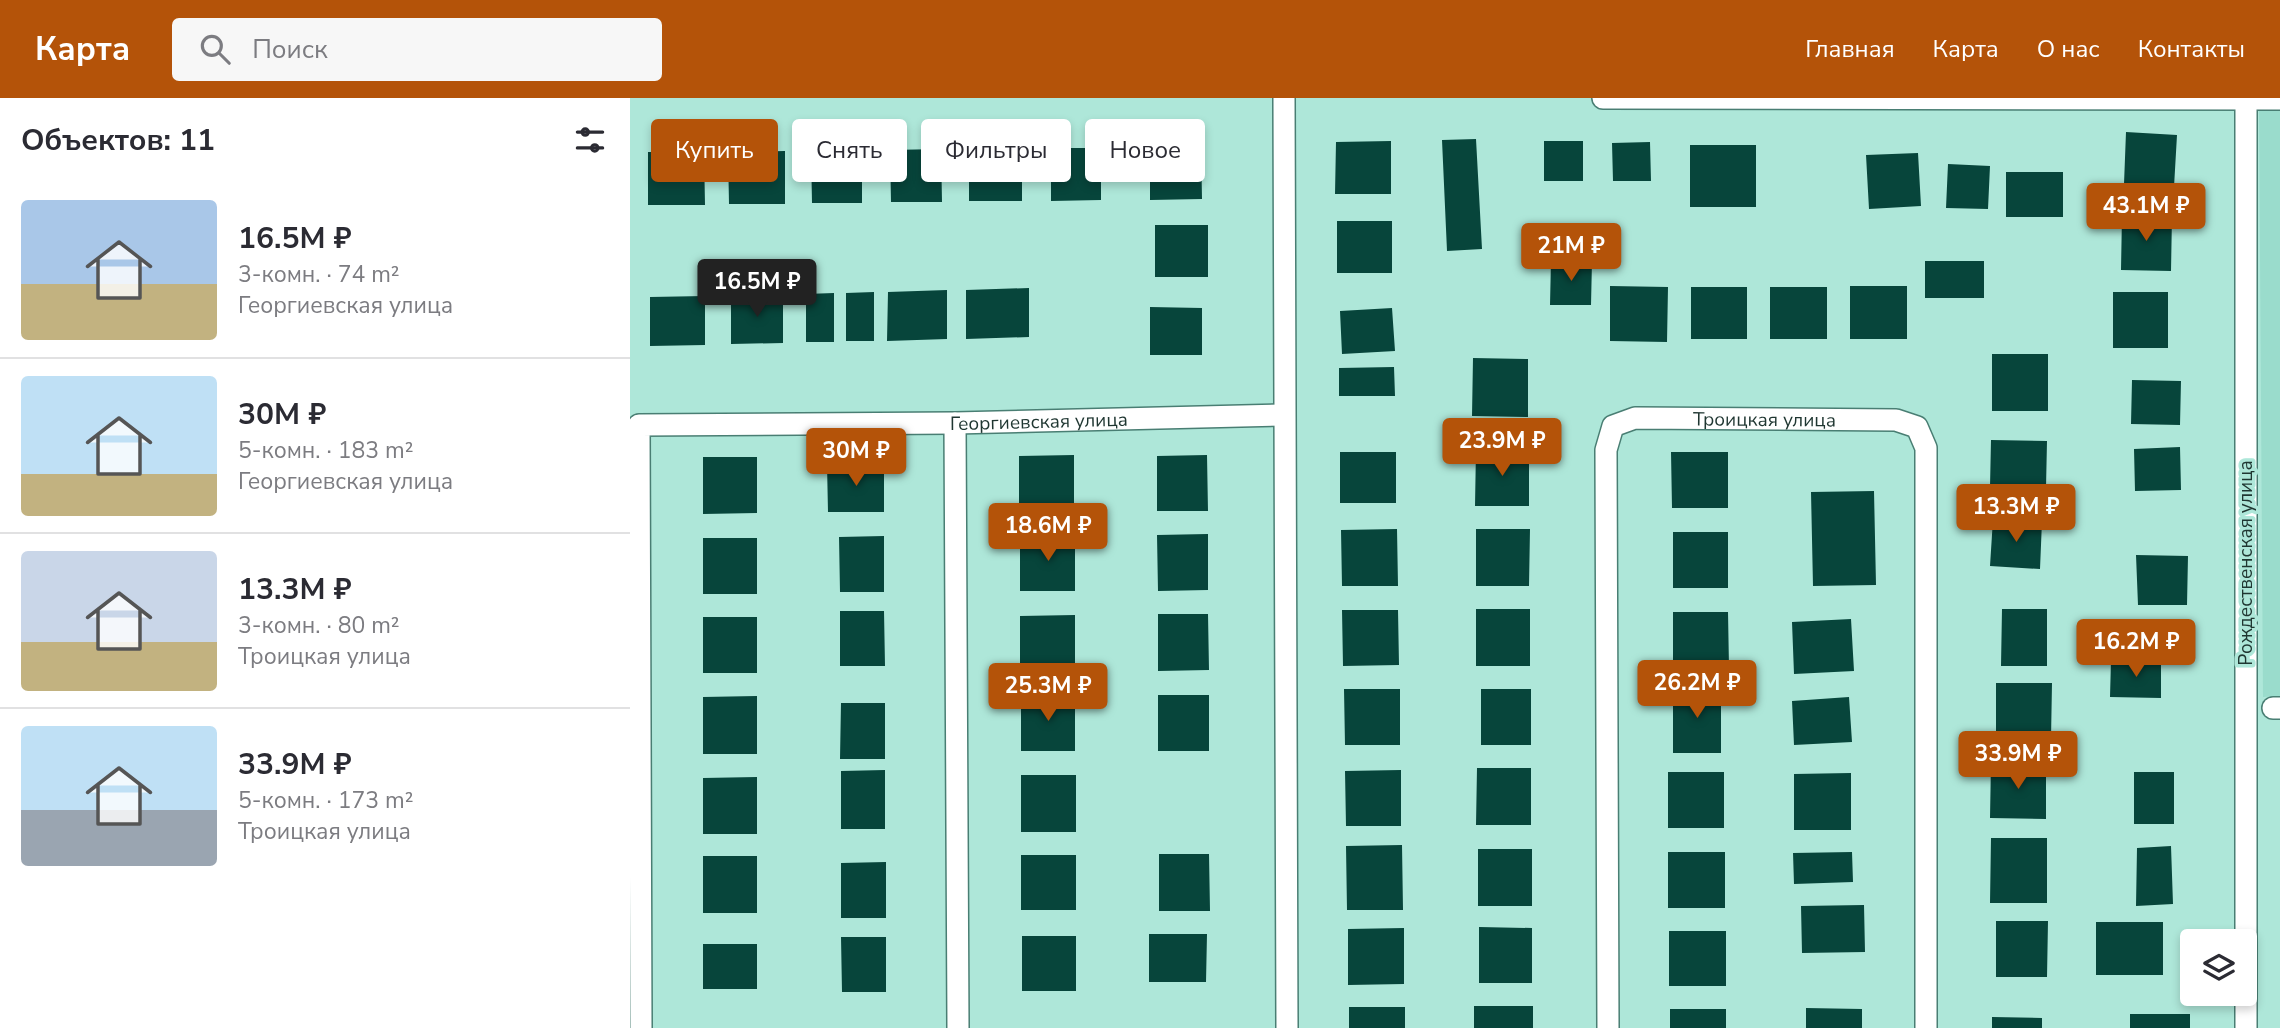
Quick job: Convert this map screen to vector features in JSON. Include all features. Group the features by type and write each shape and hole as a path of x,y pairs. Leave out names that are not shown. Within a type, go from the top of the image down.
{"street":[{"path":"1284,98 1287,1028"},
{"path":"1603,98 2280,99"},
{"name":"Рождественская улица","path":"2246,98 2246,1028"},
{"name":"Георгиевская улица","path":"641,1028 639,425 955,423 1284,415"},
{"name":"Троицкая улица","path":"1608,1028 1606,450 1613,426 1636,418 1896,420 1917,427 1926,448 1926,1028"},
{"path":"955,423 958,1028"}],"shaded area":[{"path":"2259,110 2280,110 2280,696 2263,697"}],"building":[{"path":"2126,132 2177,135 2174,187 2124,184"},
{"path":"1476,139 1482,249 1447,251 1442,140"},
{"path":"1391,141 1391,194 1335,194 1336,142"},
{"path":"1544,141 1583,141 1583,181 1544,181"},
{"path":"1650,142 1651,181 1613,181 1612,143"},
{"path":"1690,145 1756,145 1756,207 1690,207"},
{"path":"1071,148 1085,148 1085,182 1101,182 1101,200 1051,201 1051,182 1071,182"},
{"path":"921,149 921,182 942,182 942,202 891,202 891,182 907,182 907,150"},
{"path":"778,151 785,151 785,204 729,204 729,182 778,182"},
{"path":"648,152 651,152 651,182 705,182 705,205 648,205"},
{"path":"1918,153 1921,206 1869,209 1866,155"},
{"path":"1948,164 1990,166 1988,209 1946,208"},
{"path":"2006,172 2063,172 2063,217 2006,217"},
{"path":"812,182 862,182 862,203 812,203"},
{"path":"969,182 1022,182 1022,201 969,201"},
{"path":"1150,182 1202,182 1202,199 1150,200"},
{"path":"2122,215 2172,216 2171,271 2121,270"},
{"path":"1337,221 1392,221 1392,273 1337,273"},
{"path":"1155,225 1208,225 1208,277 1155,277"},
{"path":"1551,260 1592,261 1591,305 1550,305"},
{"path":"1925,261 1984,261 1984,298 1925,298"},
{"path":"1610,286 1668,287 1667,342 1610,341"},
{"path":"1850,286 1907,286 1907,339 1850,339"},
{"path":"1691,287 1747,287 1747,339 1691,339"},
{"path":"1770,287 1827,287 1827,339 1770,339"},
{"path":"1029,288 1029,337 966,339 966,290"},
{"path":"947,290 947,339 887,341 888,292"},
{"path":"874,292 874,341 846,341 846,293"},
{"path":"2113,292 2168,292 2168,348 2113,348"},
{"path":"834,293 834,342 806,342 806,294"},
{"path":"783,294 783,343 731,344 731,295"},
{"path":"705,296 705,345 650,346 650,297"},
{"path":"1150,307 1202,308 1202,355 1150,355"},
{"path":"1392,308 1395,351 1342,354 1340,311"},
{"path":"1992,354 2048,354 2048,411 1992,411"},
{"path":"1473,358 1528,359 1528,417 1472,416"},
{"path":"1394,367 1395,396 1339,396 1339,368"},
{"path":"2132,380 2181,381 2180,425 2131,424"},
{"path":"1991,440 2047,441 2046,488 1990,487"},
{"path":"2180,447 2181,490 2135,491 2134,449"},
{"path":"1476,449 1529,449 1529,506 1475,506"},
{"path":"1340,452 1396,452 1396,503 1340,503"},
{"path":"1671,452 1728,452 1728,508 1672,508"},
{"path":"1074,455 1074,511 1019,511 1019,456"},
{"path":"1207,455 1208,511 1157,511 1157,456"},
{"path":"703,457 757,457 757,513 703,514"},
{"path":"827,464 884,464 884,512 828,512"},
{"path":"1874,491 1876,585 1813,586 1811,492"},
{"path":"1993,519 2042,521 2040,569 1990,566"},
{"path":"1397,529 1398,586 1342,586 1341,530"},
{"path":"1476,529 1530,529 1529,586 1476,586"},
{"path":"1673,532 1728,532 1728,588 1673,588"},
{"path":"1208,534 1208,590 1158,591 1157,535"},
{"path":"1020,535 1075,535 1075,591 1020,591"},
{"path":"884,536 884,592 840,592 839,537"},
{"path":"703,538 757,538 757,594 703,594"},
{"path":"2136,555 2188,556 2187,605 2138,605"},
{"path":"1476,609 1530,609 1530,666 1476,666"},
{"path":"2002,609 2047,609 2047,666 2001,666"},
{"path":"1342,610 1398,610 1399,665 1343,666"},
{"path":"840,611 884,611 885,666 840,666"},
{"path":"1673,612 1728,612 1729,668 1673,668"},
{"path":"1158,614 1208,614 1209,670 1158,671"},
{"path":"1075,615 1075,671 1020,671 1020,616"},
{"path":"703,617 757,617 757,673 703,673"},
{"path":"1851,619 1854,671 1794,674 1792,622"},
{"path":"2180,620 2181,647 2134,645 2134,621"},
{"path":"2111,660 2161,660 2161,698 2110,697"},
{"path":"1996,683 2052,683 2051,739 1996,738"},
{"path":"1721,687 1721,753 1673,753 1673,688"},
{"path":"1344,689 1400,689 1400,745 1345,745"},
{"path":"1481,689 1531,689 1531,745 1481,745"},
{"path":"1021,695 1075,695 1075,751 1021,751"},
{"path":"1158,695 1209,695 1209,751 1158,751"},
{"path":"757,696 757,754 703,754 703,697"},
{"path":"1849,697 1852,742 1794,745 1792,701"},
{"path":"841,703 885,703 885,759 840,759"},
{"path":"1991,762 2046,763 2046,819 1990,818"},
{"path":"1477,768 1531,768 1531,825 1476,825"},
{"path":"885,770 885,829 841,829 841,771"},
{"path":"1401,770 1401,826 1346,826 1345,771"},
{"path":"1668,772 1724,772 1724,828 1668,828"},
{"path":"2134,772 2174,772 2174,824 2134,824"},
{"path":"1851,773 1851,830 1794,830 1794,774"},
{"path":"1021,775 1076,775 1076,832 1021,832"},
{"path":"757,777 757,834 703,834 703,778"},
{"path":"1991,838 2047,838 2047,903 1990,903"},
{"path":"1402,845 1403,910 1347,910 1346,846"},
{"path":"2171,846 2173,904 2136,906 2137,848"},
{"path":"1478,849 1532,849 1532,906 1478,906"},
{"path":"1668,852 1725,852 1725,908 1668,908"},
{"path":"1852,852 1853,882 1794,884 1793,853"},
{"path":"1159,854 1209,854 1210,911 1159,911"},
{"path":"1021,855 1076,855 1076,910 1021,910"},
{"path":"703,856 757,856 757,913 703,913"},
{"path":"886,862 886,918 841,918 841,863"},
{"path":"1864,905 1865,952 1802,953 1801,906"},
{"path":"1996,921 2048,921 2047,977 1996,977"},
{"path":"2096,922 2163,922 2163,975 2096,975"},
{"path":"1479,927 1532,928 1532,983 1479,983"},
{"path":"1404,928 1404,984 1348,985 1348,929"},
{"path":"1669,931 1726,931 1726,986 1669,986"},
{"path":"1149,934 1207,934 1206,982 1149,982"},
{"path":"1022,936 1076,936 1076,991 1022,991"},
{"path":"841,937 886,937 886,992 842,992"},
{"path":"703,944 757,944 757,989 703,989"},
{"path":"1474,1006 1533,1006 1533,1028 1474,1028"},
{"path":"1349,1007 1405,1007 1405,1028 1349,1028"},
{"path":"1806,1008 1862,1009 1862,1028 1806,1028"},
{"path":"1670,1009 1726,1009 1726,1028 1670,1028"},
{"path":"2130,1014 2190,1014 2190,1028 2130,1028"},
{"path":"1992,1017 2042,1018 2042,1028 1992,1028"}]}
